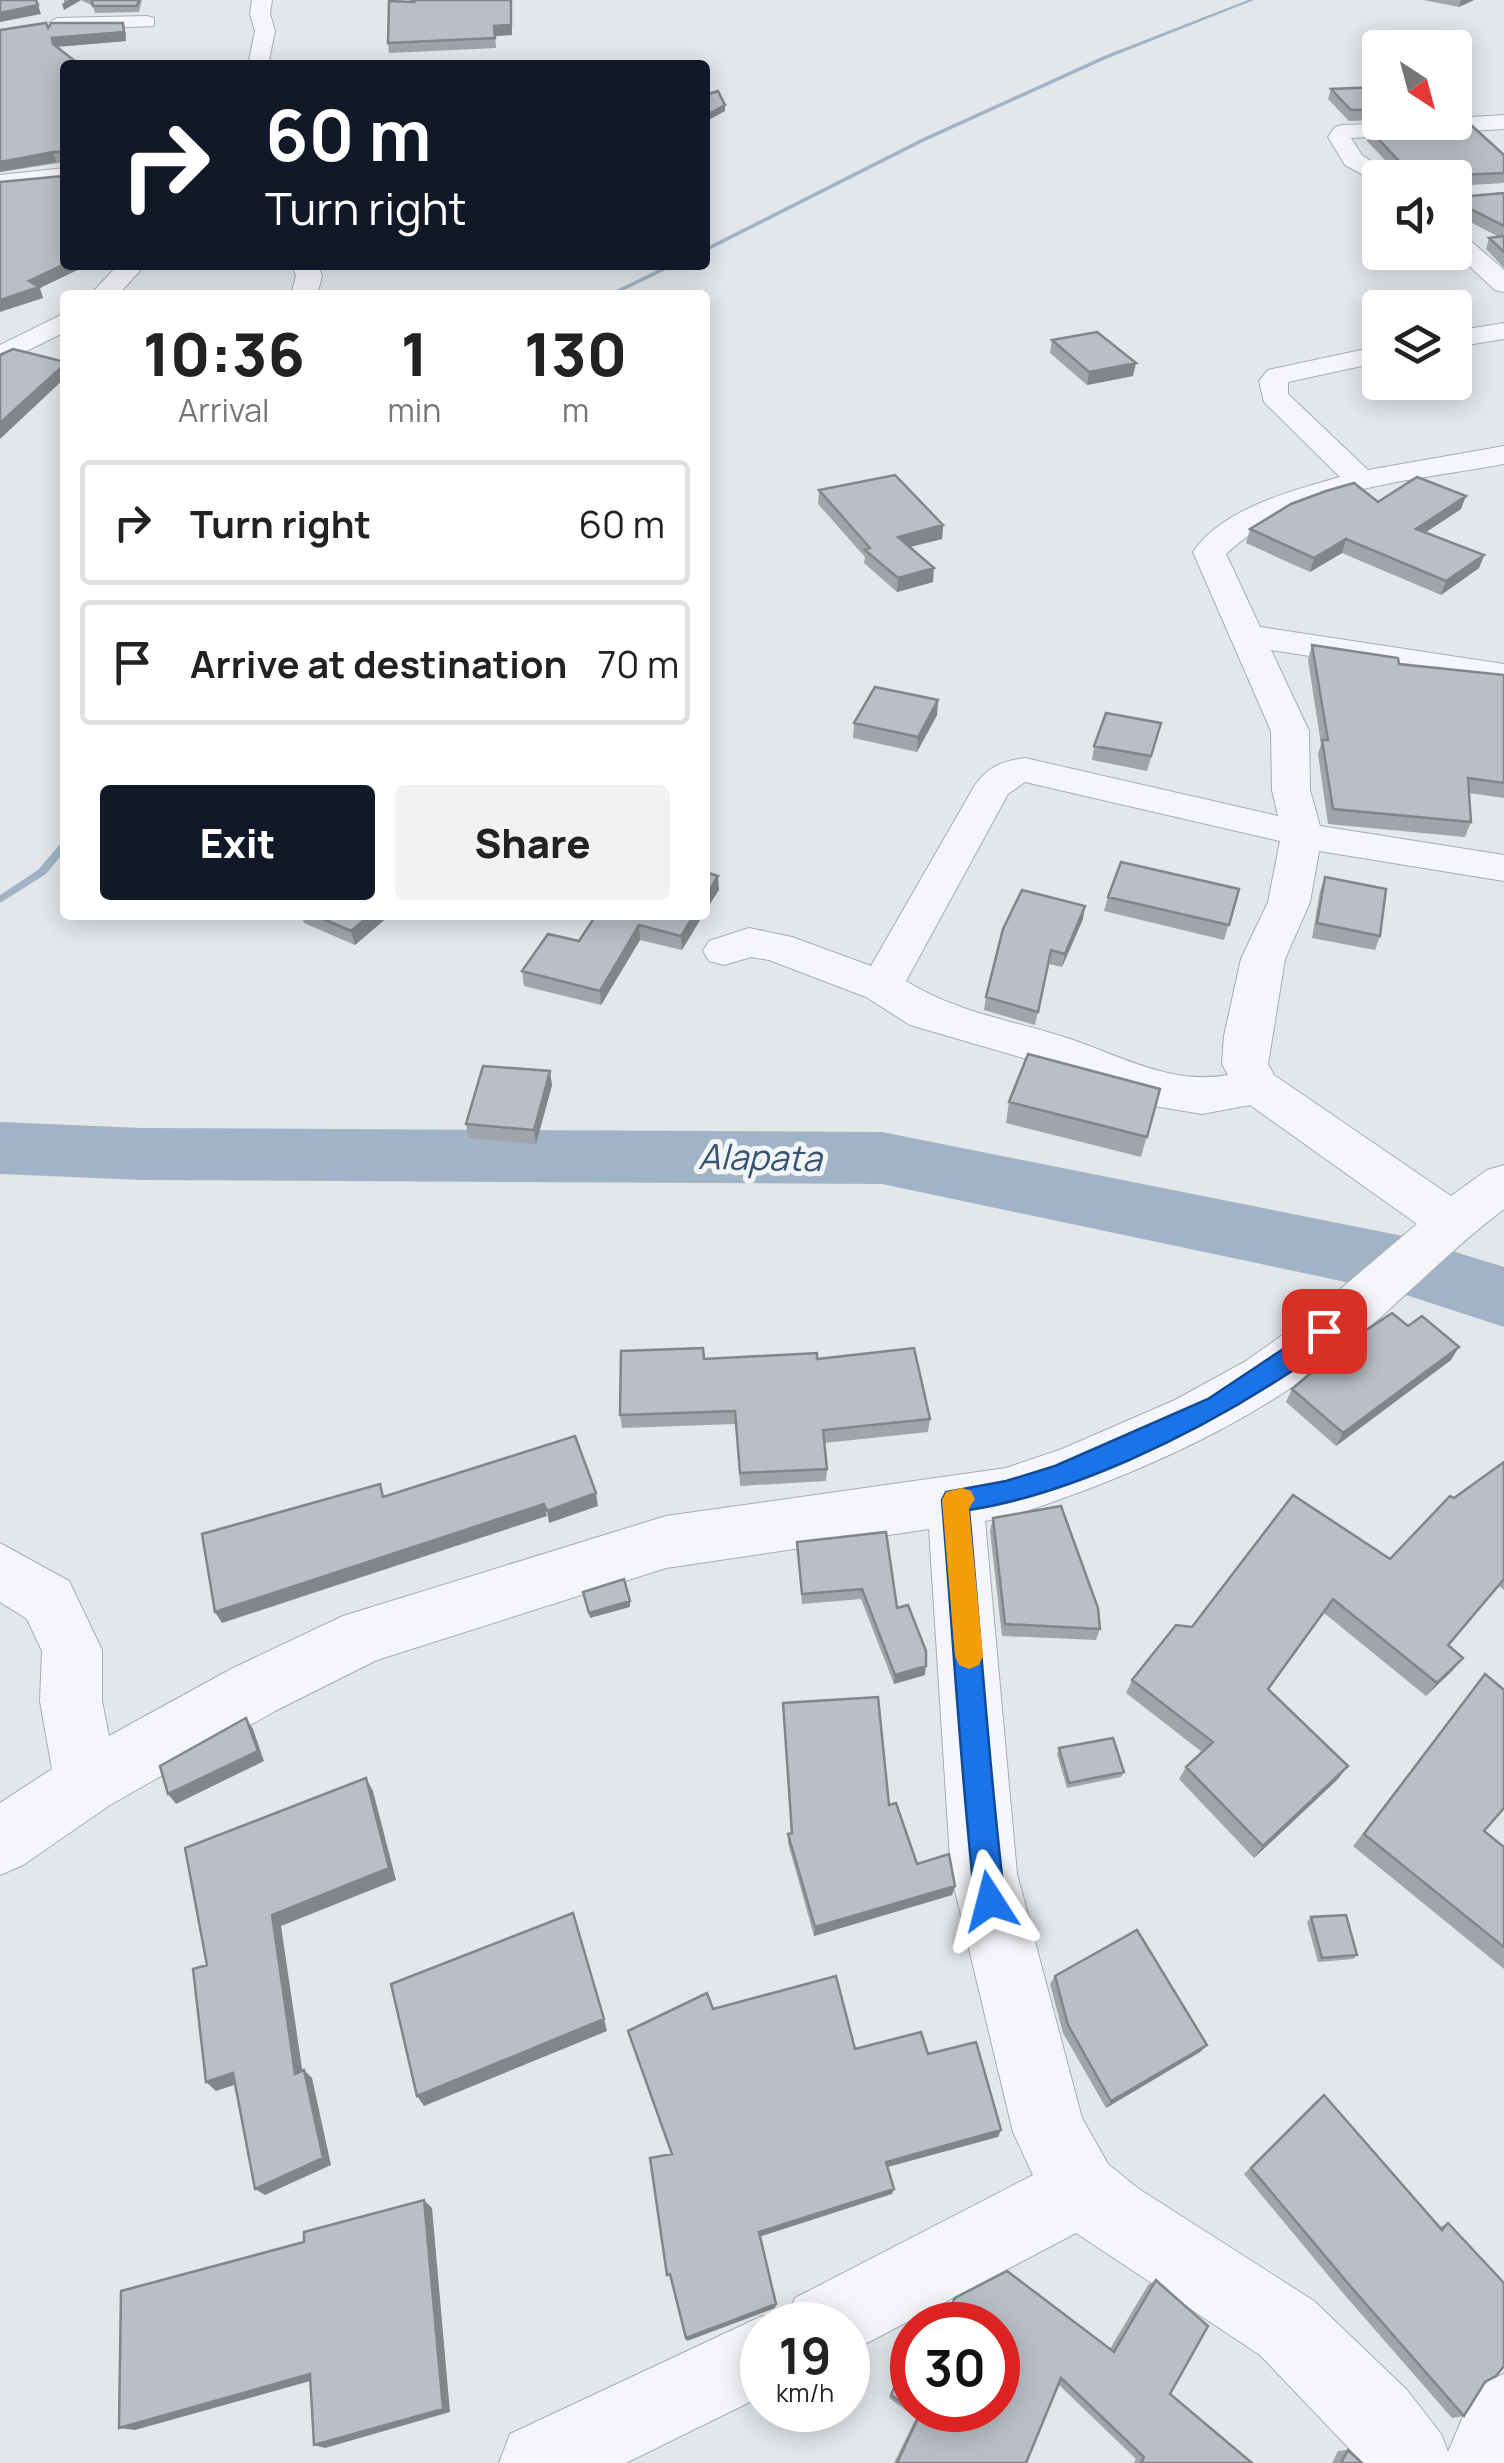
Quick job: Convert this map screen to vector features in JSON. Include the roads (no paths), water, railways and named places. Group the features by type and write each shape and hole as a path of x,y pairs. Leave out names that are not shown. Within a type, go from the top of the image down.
{"street":[{"path":"259,60 266,31 260,14 262,0"},
{"path":"82,10 79,18 49,25 146,22"},
{"path":"1362,165 1353,160 1339,137 1344,132 1504,122"},
{"path":"0,182 60,176"},
{"path":"1472,255 1504,284"},
{"path":"108,290 127,270"},
{"path":"0,356 60,324"},
{"path":"1472,337 1504,331"},
{"path":"1361,481 1274,396 1273,382 1278,376 1362,358"},
{"path":"1450,1221 1258,1087 1245,1064 1263,960 1289,902 1302,832 1291,790 1290,730 1209,552 1220,539 1286,505 1361,481 1504,456"},
{"path":"1244,634 1504,675"},
{"path":"881,986 989,793 1002,775 1012,771 1025,770 1354,846 1504,868"},
{"path":"724,952 749,942 777,947 881,986 926,1014 1056,1050 1154,1089 1202,1097 1258,1087"},
{"path":"0,1842 87,1782 253,1690 364,1636 666,1542 1006,1493 1060,1476 1217,1406 1298,1354 1450,1221 1504,1183"},
{"path":"955,1500 984,1874 1050,2132 1082,2190 1112,2215 1287,2328 1379,2418 1412,2463"},
{"path":"0,1570 48,1600 72,1650 71,1701 87,1782"},
{"path":"866,2302 1082,2190"},
{"path":"539,2463 740,2366"},
{"path":"1484,2463 1504,2414"}],"waterway":[{"path":"710,247 923,140 1106,57 1252,0"},
{"path":"620,290 662,270"},
{"path":"0,900 42,872 60,851"},
{"name":"Alapata","path":"0,1148 142,1154 882,1158 1403,1265 1504,1297"}]}
